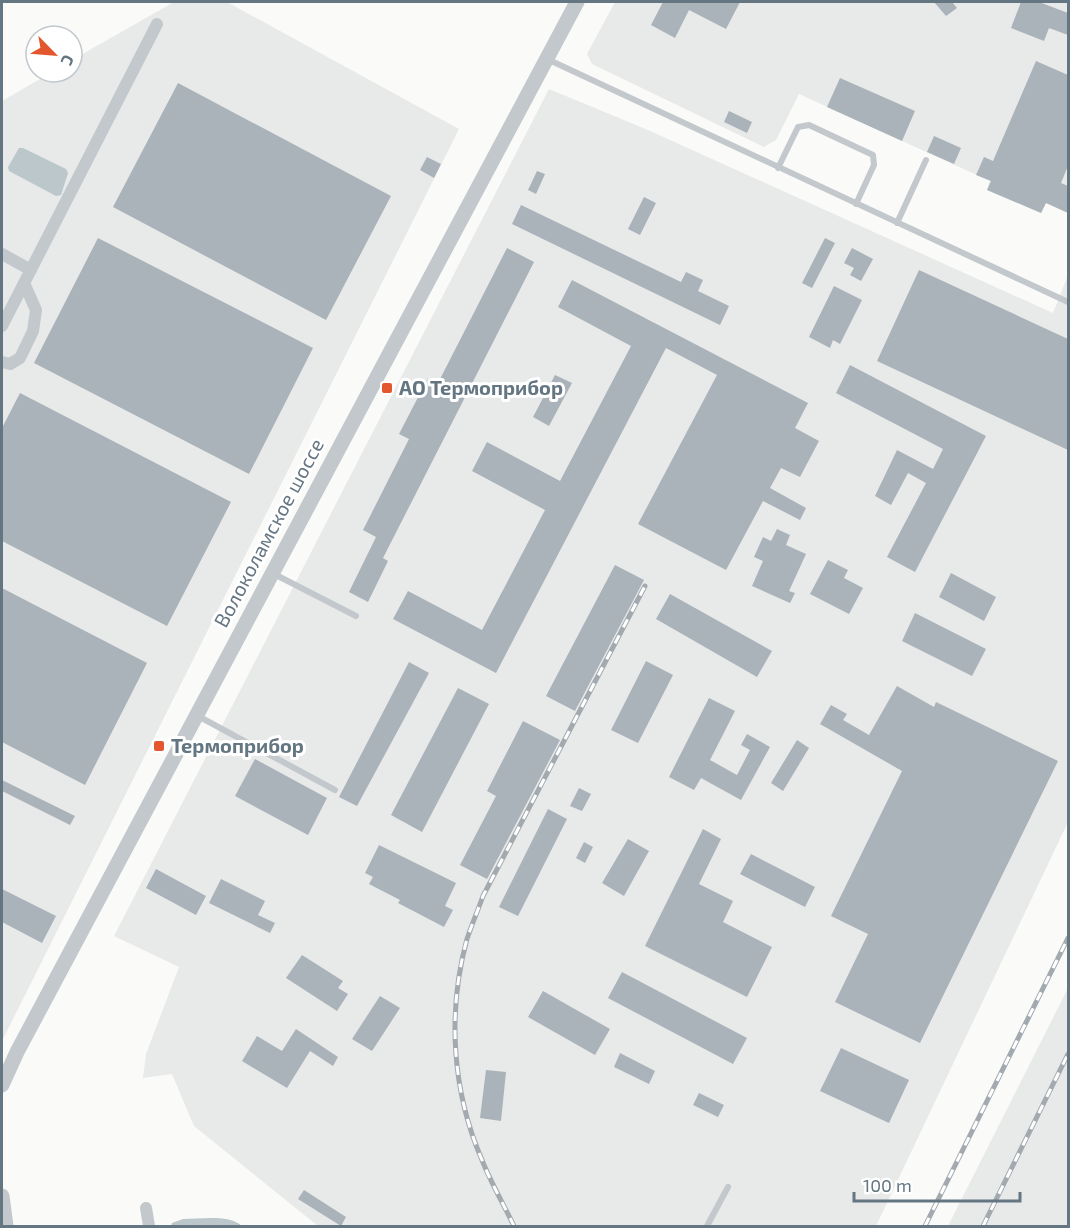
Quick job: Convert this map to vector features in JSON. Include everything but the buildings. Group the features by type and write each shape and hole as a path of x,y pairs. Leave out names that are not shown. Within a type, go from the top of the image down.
{"street":[{"name":"Волоколамское шоссе","path":"2,1085 17,1052 577,2"},
{"path":"2,326 157,24"},
{"path":"2,254 31,270"},
{"path":"2,362 10,364 20,358 33,331 36,310 24,283"},
{"path":"2,1196 6,1227"},
{"path":"146,1208 149,1227"}],"lane":[{"path":"546,59 1068,302"},
{"path":"778,168 798,127 809,125 873,155 874,165 856,204"},
{"path":"897,223 926,160"},
{"path":"272,573 356,616"},
{"path":"196,715 335,790"},
{"path":"707,1227 728,1187"}],"shaded area":[{"path":"174,2 227,2 459,129 2,1041 2,101 31,84 84,84 84,53"},
{"path":"615,2 1068,2 1068,213 1046,203 1041,213 987,190 990,181 799,94 776,140 764,147 592,64 587,54"},
{"path":"549,89 648,130 1053,313 1068,275 1068,822 876,1226 318,1226 194,1126 172,1074 143,1078 146,1054 179,967 114,936"},
{"path":"19,148 66,169 68,173 61,195 56,196 9,171 8,167"},
{"path":"1068,988 1068,1226 948,1226"},
{"path":"183,1219 222,1219 242,1226 171,1226 172,1223"}],"railway":[{"path":"514,1226 486,1169 464,1107 459,1079 455,1023 461,967 467,939 483,896 645,586"},
{"path":"925,1226 1068,938"},
{"path":"983,1226 1068,1054"}],"place":[{"name":"АО Термоприбор","path":"387,388"},
{"name":"Термоприбор","path":"159,746"}]}
